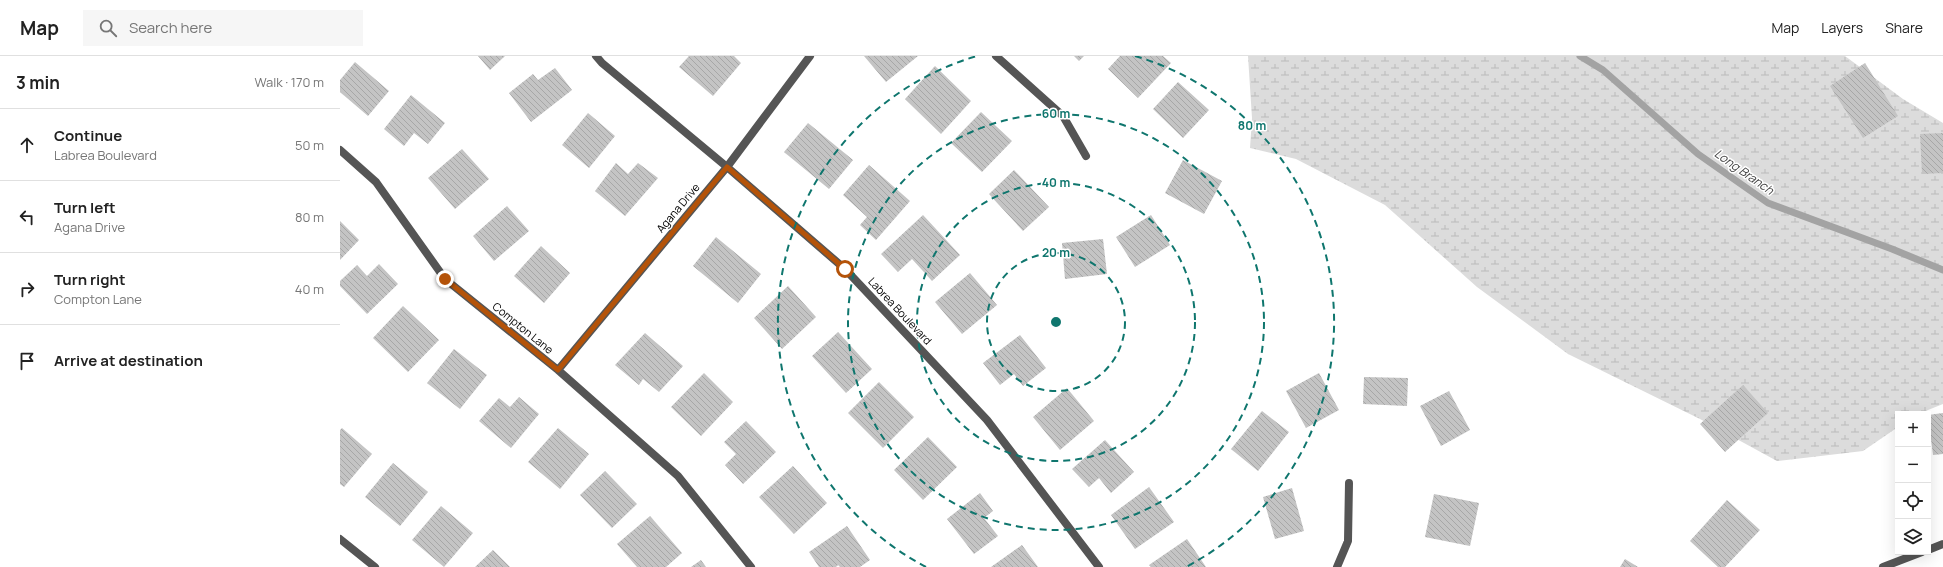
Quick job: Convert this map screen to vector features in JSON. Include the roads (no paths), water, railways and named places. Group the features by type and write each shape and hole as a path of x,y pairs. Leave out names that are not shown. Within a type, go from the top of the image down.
{"street":[{"name":"Labrea Boulevard","path":"596,56 602,63 727,167 845,269 982,414 1100,567"},
{"name":"Agana Drive","path":"558,370 727,167 810,56"},
{"path":"996,56 1063,116 1086,156"},
{"name":"Compton Lane","path":"340,150 376,182 445,279 558,370 678,476 751,567"},
{"path":"1337,567 1348,541 1349,483"},
{"path":"340,539 375,567"},
{"path":"1931,549 1943,544"},
{"path":"1883,567 1914,555"}],"waterway":[{"name":"Long Branch","path":"1580,56 1603,70 1698,154 1768,203 1892,249 1943,270"}]}
